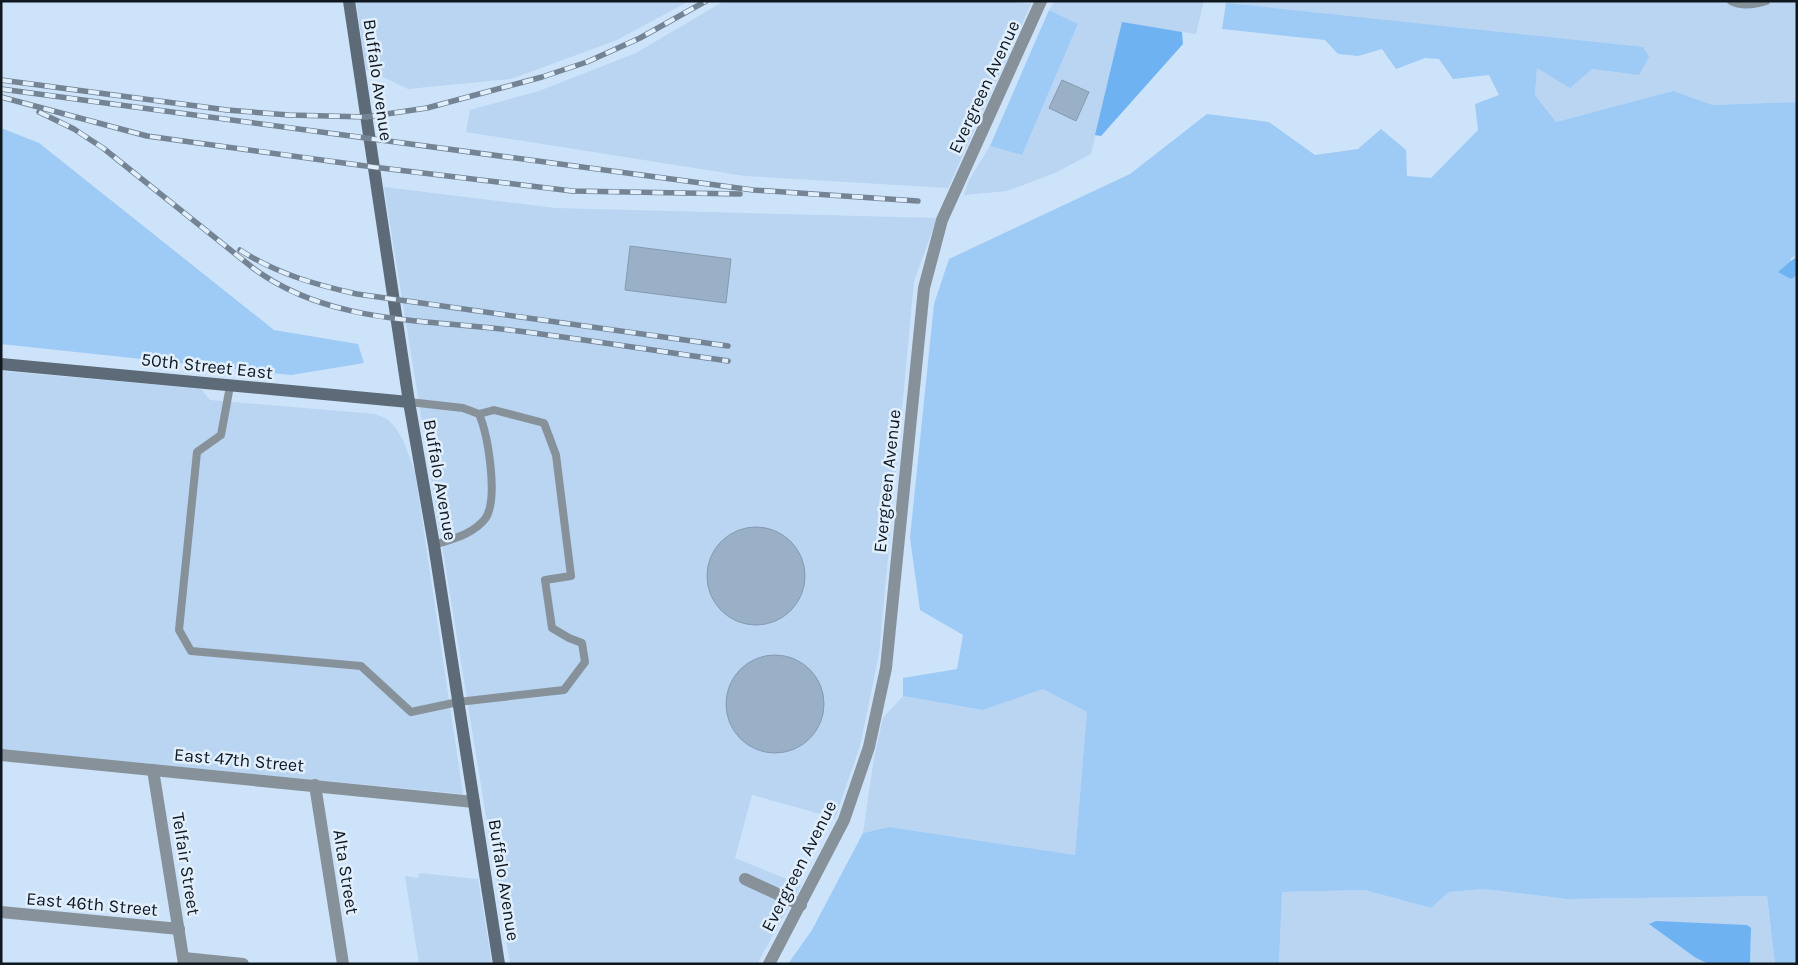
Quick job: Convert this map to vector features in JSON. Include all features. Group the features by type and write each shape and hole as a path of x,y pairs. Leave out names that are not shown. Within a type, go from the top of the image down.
{"street":[{"name":"Buffalo Avenue","path":"349,1 409,402 434,545 499,964"},
{"name":"Evergreen Avenue","path":"769,964 844,820 876,722 886,668 924,288 934,249 951,200 1041,1"},
{"name":"50th Street East","path":"1,364 409,402"},
{"name":"East 47th Street","path":"1,756 315,785 474,802"},
{"name":"Telfair Street","path":"153,770 184,961"},
{"name":"Alta Street","path":"315,785 343,964"},
{"path":"745,879 801,905"},
{"name":"East 46th Street","path":"1,912 179,929"},
{"path":"184,961 243,964"}],"lane":[{"path":"1730,1 1736,4 1755,5 1766,1"},
{"path":"230,386 221,435 197,452 179,630 191,652 361,666 411,712 458,702 564,690 585,662 582,643 552,628 547,600 545,580 571,576 556,455 544,423 494,410 479,414 464,408 409,402"},
{"path":"434,545 465,535 486,518 492,490 486,430 479,414"}],"shaded area":[{"path":"356,1 689,1 617,40 511,79 408,89 366,69"},
{"path":"724,1 1007,1 1031,4 948,188 745,176 466,132 470,110 539,91 636,53"},
{"path":"1055,1 1204,1 1196,34 1122,23 1091,154 1055,173 1007,191 964,195 969,180 990,146 1022,155 1078,24 1049,10"},
{"path":"1226,1 1797,1 1797,102 1713,105 1673,91 1556,122 1535,95 1537,67 1592,69 1639,75 1226,3"},
{"path":"1226,3 1643,47 1649,57 1639,75 1592,69 1570,88 1537,68 1535,95 1556,122 1673,91 1713,105 1797,102 1797,256 1791,258 1791,279 1797,276 1797,964 1775,964 1767,896 1567,899 1484,889 1449,892 1431,908 1365,890 1282,892 1279,964 788,964 812,930 863,833 889,827 1075,855 1087,712 1043,689 983,710 903,696 903,678 957,669 963,635 920,610 910,538 934,304 949,259 1130,174 1207,114 1269,122 1315,155 1358,149 1381,129 1406,150 1407,176 1431,178 1478,130 1475,104 1499,95 1489,75 1453,79 1439,59 1425,58 1396,69 1382,49 1358,56 1338,54 1325,40 1222,29"},
{"path":"1049,10 1078,24 1022,155 990,146"},
{"path":"1122,22 1182,32 1183,44 1101,136 1095,135"},
{"path":"1,128 39,143 274,330 358,344 364,363 291,375 1,344"},
{"path":"384,187 555,208 937,218 914,281 879,654 860,746 835,818 752,795 735,858 801,885 757,964 510,964"},
{"path":"1797,256 1797,276 1791,279 1778,272"},
{"path":"1,371 201,389 210,400 375,414 387,419 395,427 404,442 415,472 463,794 1,750"},
{"path":"1043,689 1087,712 1075,855 889,827 863,833 874,758 883,718 903,696 983,710"},
{"path":"419,873 478,879 492,964 419,964 405,876 418,878"},
{"path":"1484,889 1567,899 1767,896 1775,964 1750,964 1751,928 1696,958 1709,964 1279,964 1282,892 1365,890 1431,908 1449,892"},
{"path":"1656,921 1747,925 1751,928 1750,964 1709,964 1696,958 1649,924"}],"building":[{"path":"1062,80 1089,92 1076,121 1049,108"},
{"path":"630,246 731,259 726,303 625,290"},
{"path":"756,527 775,531 791,541 801,557 805,576 801,595 791,611 775,621 756,625 737,621 721,611 711,595 707,576 711,557 721,541 737,531"},
{"path":"775,655 794,659 810,669 820,685 824,704 820,723 810,739 794,749 775,753 756,749 740,739 730,723 726,704 730,685 740,669 756,659"}],"railway":[{"path":"1,80 227,110 289,115 366,117 427,108 542,77 587,62 640,38 706,1"},
{"path":"1,89 753,190 918,201"},
{"path":"1,97 147,136 373,167 572,191 740,194"},
{"path":"39,112 74,129 103,148 253,268 283,287 314,300 347,310 380,316 518,331 728,361"},
{"path":"240,250 282,272 326,287 357,294 728,346"}]}
